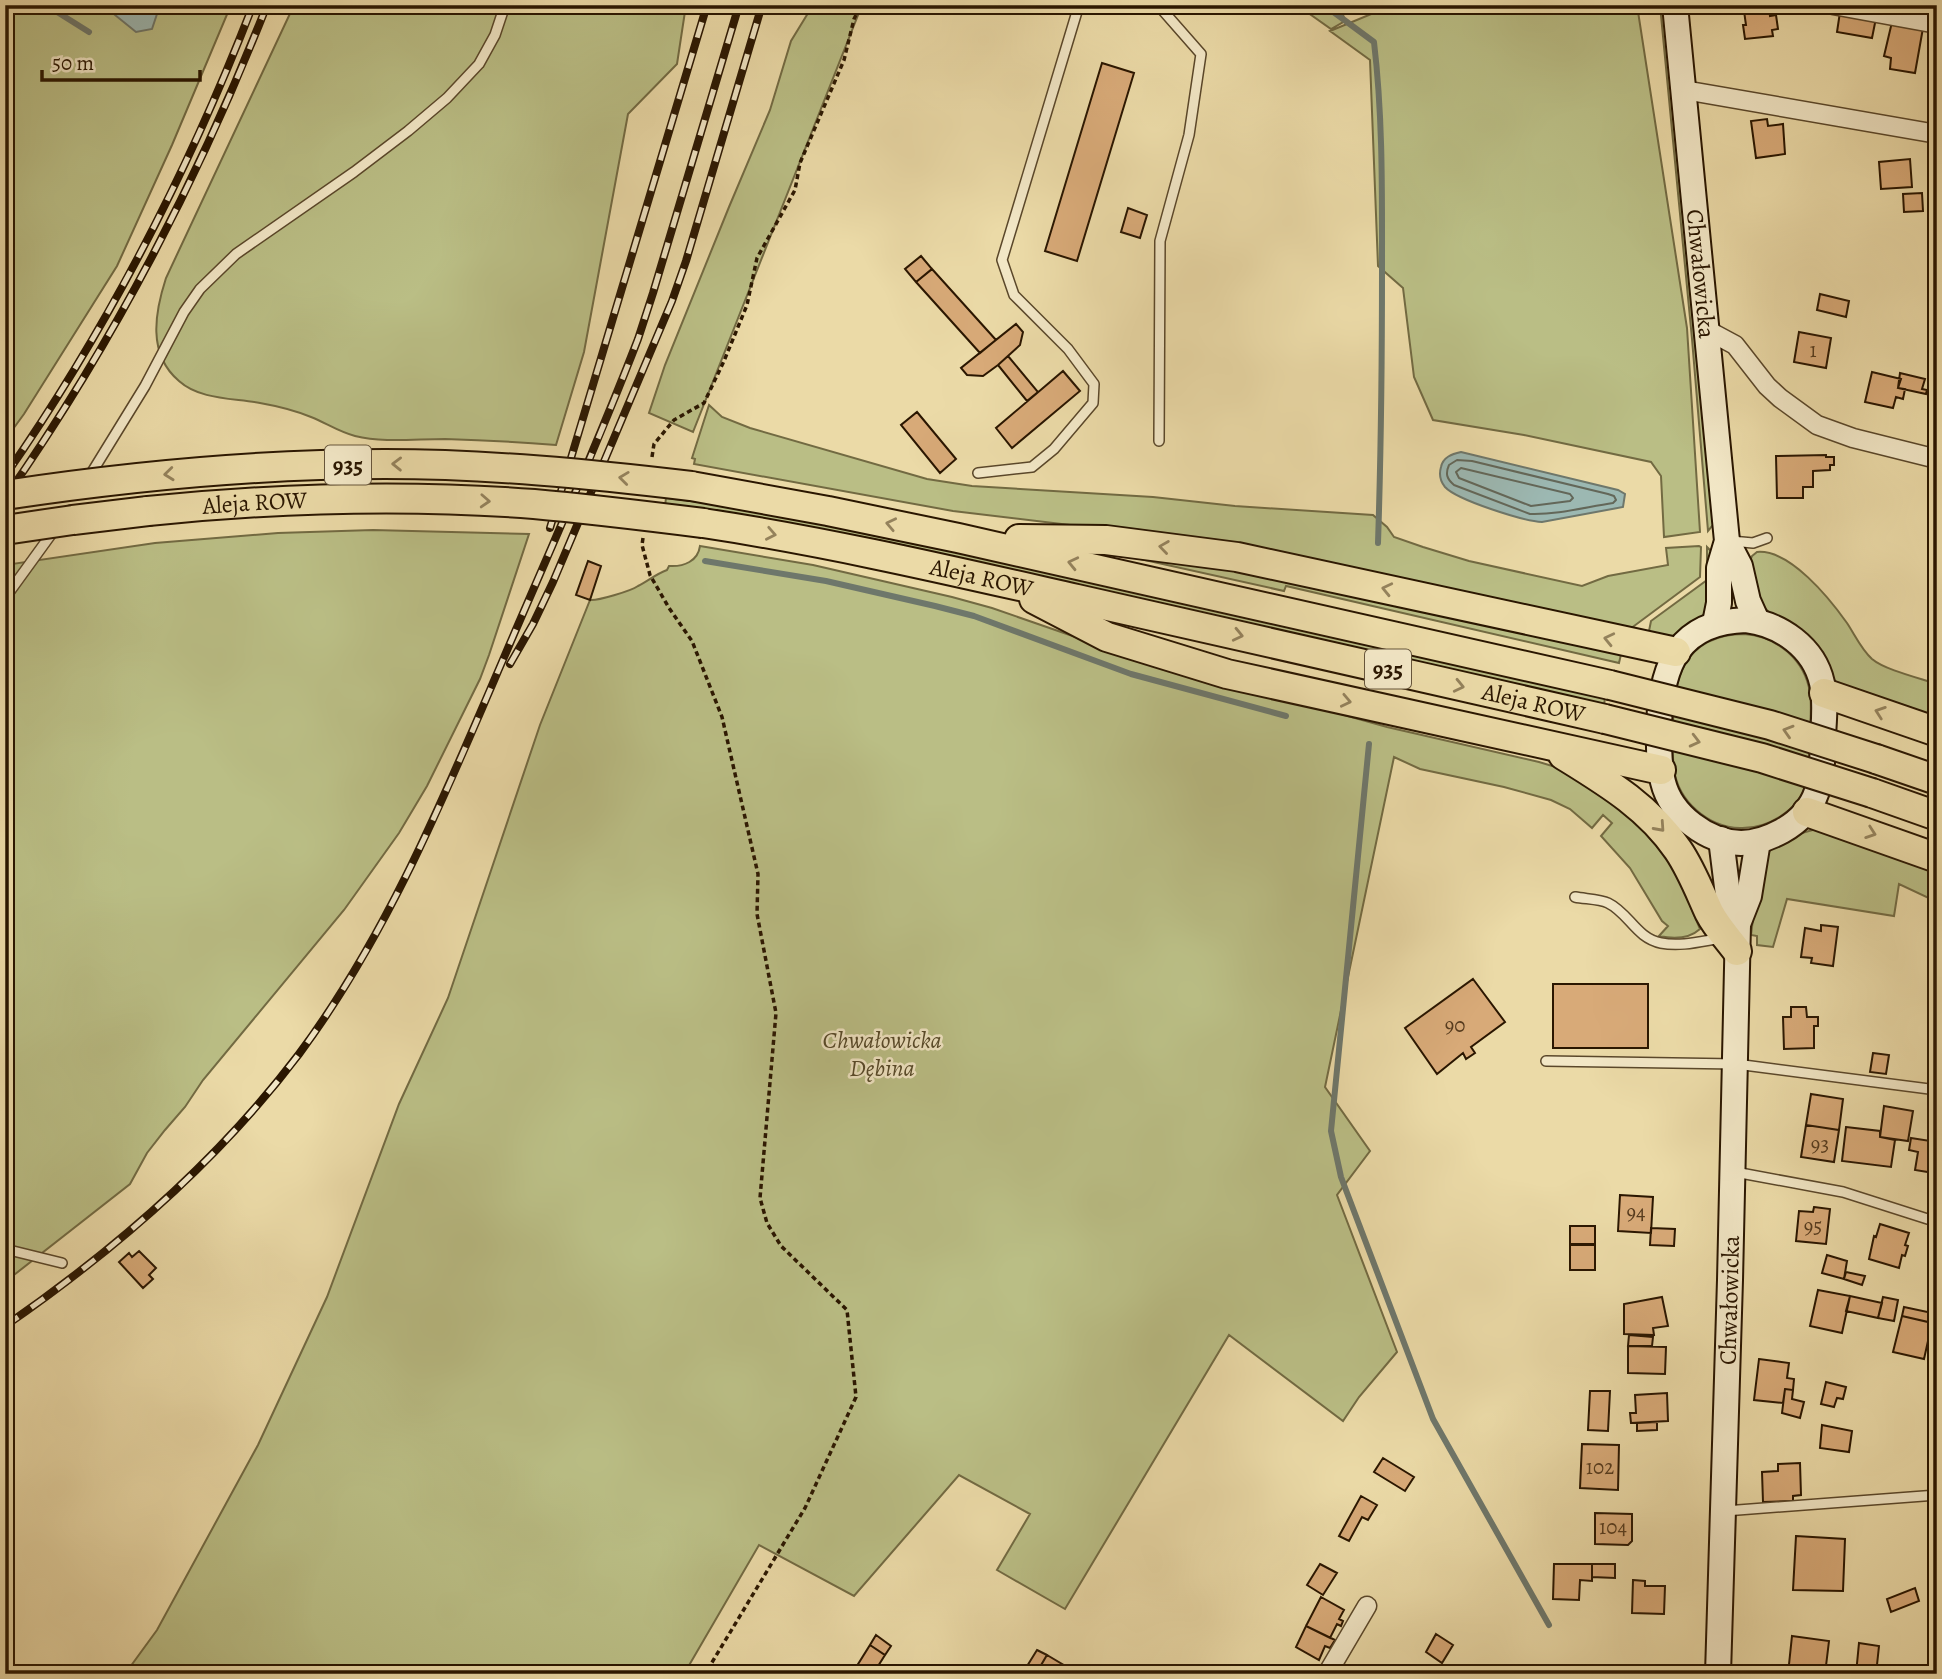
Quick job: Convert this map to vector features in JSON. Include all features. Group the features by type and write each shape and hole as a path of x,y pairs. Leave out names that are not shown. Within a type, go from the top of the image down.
{"main road":[{"name":"Chwałowicka","path":"1675,5 1727,541 1719,568 1719,603 1715,623"},
{"name":"Aleja ROW","path":"5,495 197,472 387,464 537,470 691,486 816,508 958,538 1610,685 1770,725 1937,780"},
{"name":"Aleja ROW","path":"5,530 198,506 349,499 533,504 703,523 822,544 1004,582 1605,719 1762,758 1937,816"},
{"path":"958,538 1106,540 1204,552 1277,565 1676,652"},
{"name":"Chwałowicka","path":"1727,541 1740,566 1748,601 1757,621"},
{"path":"1004,582 1107,638 1175,659 1280,687 1661,770"},
{"path":"1757,621 1780,629 1800,644 1815,663 1823,683 1822,772 1818,790 1807,812 1790,827 1758,841 1741,843 1701,831 1685,819 1667,793 1661,770 1659,734 1662,688 1671,662 1676,652 1690,638 1715,623 1757,621"},
{"path":"1824,693 1937,732"},
{"path":"1545,744 1632,800 1663,830 1690,870 1710,914 1734,937"},
{"path":"1807,812 1937,858"},
{"name":"Chwałowicka","path":"1717,1674 1735,1064 1734,937 1721,839"},
{"name":"Chwałowicka","path":"1734,937 1749,896 1758,841"}],"street":[{"path":"1833,5 1937,24"},
{"path":"1684,90 1937,134"},
{"path":"1707,330 1735,345 1767,386 1799,414 1817,425 1853,438 1937,459"},
{"path":"1327,1674 1367,1606"}],"lane":[{"path":"80,491 145,386 184,312 201,289 236,254 354,172 447,98 479,64 495,35 505,5"},
{"path":"978,473 1032,467 1054,449 1093,402 1094,384 1068,349 1014,295 1002,260 1079,5"},
{"path":"1158,5 1201,54 1189,135 1160,241 1159,441"},
{"path":"5,598 66,511"},
{"path":"1727,541 1743,544 1767,538"},
{"path":"1575,897 1608,902 1642,935 1659,943 1682,945 1734,937"},
{"path":"1546,1061 1735,1064 1937,1090"},
{"path":"1733,1171 1843,1192 1937,1222"},
{"path":"5,1249 62,1263"},
{"path":"1723,1511 1937,1495"}],"path":[{"path":"651,469 654,444 674,420 704,403 724,362 747,305 757,258 795,190 800,163 844,60 854,19 861,5"},
{"path":"644,533 642,545 650,575 692,642 722,717 758,874 757,914 776,1013 760,1198 767,1223 782,1246 847,1310 856,1397 805,1508 705,1674"}],"green space":[{"path":"5,5 231,5 117,266 5,440"},
{"path":"294,5 686,5 677,64 628,114 584,352 556,445 459,439 366,438 349,434 286,408 197,392 179,381 169,370 162,358 156,332 166,278"},
{"path":"813,5 862,5 693,432 649,413 665,365 770,110 791,41"},
{"path":"1297,5 1340,5 1345,21 1331,29"},
{"path":"1393,5 1637,5 1687,328 1700,532 1664,537 1661,476 1651,462 1524,435 1433,420 1414,377 1403,288 1378,266 1370,60 1330,31"},
{"path":"1660,5 1665,5 1712,503 1713,525 1708,531 1692,339"},
{"path":"709,405 722,417 750,428 927,479 972,486 1373,515 1394,537 1423,547 1469,561 1582,586 1608,576 1668,565 1666,548 1699,546 1700,577 1630,629 1153,535 953,511 694,464 695,459 692,458"},
{"path":"666,498 731,506 884,535 1605,697 1604,706 665,506"},
{"path":"373,530 529,534 480,679 427,786 399,833 344,910 203,1080 185,1107 147,1153 130,1184 5,1282 5,565 155,543 278,533"},
{"name":"Chwałowicka Dębina","path":"700,546 813,565 952,597 1113,650 1387,727 1569,771 1637,823 1664,855 1678,876 1700,929 1681,937 1659,936 1668,926 1662,921 1630,868 1601,836 1612,823 1603,815 1592,828 1570,809 1551,800 1420,769 1394,757 1325,1087 1370,1151 1337,1195 1397,1352 1359,1397 1343,1421 1229,1335 1065,1609 997,1570 1030,1514 959,1475 854,1596 759,1545 684,1674 125,1674 157,1630 258,1445 327,1297 399,1104 448,998 540,725 590,600 629,590 667,570 669,566 689,562 696,556"},
{"path":"1707,547 1713,553 1711,602 1703,617 1676,635 1662,638 1648,636 1651,621 1707,580"},
{"path":"1104,551 1193,559 1622,650 1619,663 1286,586 1284,591"},
{"path":"1757,552 1783,558 1808,577 1840,613 1872,659 1894,670 1937,684 1937,720 1839,685 1761,604 1748,566"},
{"path":"1744,634 1768,639 1796,660 1807,681 1811,709 1809,766 1802,794 1780,817 1750,828 1717,823 1696,810 1682,792 1673,764 1675,695 1685,664 1694,652 1707,642 1723,636"},
{"path":"1816,829 1937,870 1937,902 1899,884 1894,916 1787,899 1773,947 1757,945 1757,936 1751,935 1759,871 1768,852 1795,835"}],"water":[{"path":"119,5 160,5 152,29 136,32 115,15"},
{"path":"1461,452 1618,490 1625,494 1623,507 1542,522 1491,509 1452,492 1442,482 1442,464 1446,458"}],"building":[{"path":"1769,9 1770,16 1776,15 1778,29 1772,30 1773,36 1745,39 1744,11"},
{"path":"1840,12 1876,18 1872,38 1837,32"},
{"path":"1892,22 1923,28 1915,73 1890,69 1891,58 1884,56"},
{"path":"1102,63 1134,73 1077,261 1045,251"},
{"path":"1767,119 1768,126 1783,124 1785,154 1756,158 1751,121"},
{"path":"1910,159 1912,187 1881,189 1879,162"},
{"path":"1922,193 1923,211 1904,212 1903,194"},
{"path":"1128,208 1147,215 1140,238 1121,232"},
{"path":"921,256 932,269 916,282 905,269"},
{"path":"932,269 996,340 980,353 916,282"},
{"path":"1820,294 1849,301 1846,317 1817,310"},
{"path":"1016,324 1023,332 1020,345 983,376 967,375 961,368"},
{"path":"1799,332 1831,338 1826,368 1794,362"},
{"path":"1008,356 1038,392 1027,401 998,365"},
{"path":"1063,371 1080,391 1012,448 996,428"},
{"path":"1872,372 1901,379 1898,388 1905,389 1903,399 1896,397 1893,408 1865,402"},
{"path":"1900,373 1925,379 1922,389 1927,390 1926,394 1898,388"},
{"path":"917,412 956,459 940,473 901,425"},
{"path":"1776,456 1834,457 1834,465 1830,465 1830,470 1813,471 1813,487 1803,487 1803,498 1777,498"},
{"path":"588,561 601,566 590,600 576,595"},
{"path":"1821,925 1838,927 1833,966 1811,963 1812,958 1801,957 1805,928 1821,931"},
{"path":"1473,979 1505,1022 1471,1047 1475,1053 1466,1059 1463,1053 1437,1074 1405,1028"},
{"path":"1553,984 1648,984 1648,1048 1553,1048"},
{"path":"1791,1007 1806,1007 1807,1017 1818,1017 1818,1026 1814,1026 1814,1048 1784,1049 1783,1017 1791,1017"},
{"path":"1873,1053 1889,1055 1886,1074 1870,1072"},
{"path":"1811,1094 1843,1099 1839,1130 1806,1125"},
{"path":"1884,1106 1913,1111 1908,1141 1880,1137"},
{"path":"1806,1125 1839,1130 1834,1162 1801,1157"},
{"path":"1846,1127 1880,1131 1880,1137 1895,1140 1891,1167 1842,1161"},
{"path":"1911,1138 1937,1142 1934,1173 1915,1170 1918,1152 1909,1150"},
{"path":"1620,1195 1653,1197 1651,1233 1618,1231"},
{"path":"1814,1207 1830,1209 1826,1244 1796,1241 1799,1211 1813,1212"},
{"path":"1880,1224 1909,1233 1905,1245 1908,1246 1905,1256 1902,1255 1899,1268 1869,1259 1874,1236 1876,1237"},
{"path":"1570,1226 1595,1226 1595,1244 1570,1244"},
{"path":"1651,1228 1675,1229 1674,1246 1650,1245"},
{"path":"1570,1245 1595,1245 1595,1270 1570,1270"},
{"path":"139,1251 156,1268 149,1275 153,1279 143,1288 119,1262 129,1253 132,1257"},
{"path":"1827,1255 1847,1261 1844,1279 1822,1273"},
{"path":"1846,1272 1865,1276 1862,1285 1844,1279"},
{"path":"1818,1290 1850,1296 1842,1333 1810,1326"},
{"path":"1850,1296 1882,1303 1878,1318 1846,1311"},
{"path":"1662,1297 1668,1326 1653,1328 1654,1335 1624,1334 1624,1304"},
{"path":"1883,1297 1898,1300 1894,1321 1878,1318"},
{"path":"1904,1307 1937,1314 1937,1324 1902,1316"},
{"path":"1902,1316 1932,1323 1924,1359 1893,1352"},
{"path":"1629,1335 1653,1337 1652,1346 1628,1346"},
{"path":"1628,1346 1666,1347 1665,1374 1628,1373"},
{"path":"1759,1359 1789,1363 1787,1378 1794,1379 1793,1390 1785,1389 1783,1403 1754,1400"},
{"path":"1826,1382 1846,1387 1843,1399 1837,1398 1834,1407 1821,1404"},
{"path":"1785,1389 1793,1390 1792,1399 1804,1402 1800,1418 1782,1413"},
{"path":"1590,1391 1610,1391 1608,1431 1588,1430"},
{"path":"1667,1393 1668,1421 1631,1423 1630,1413 1636,1413 1635,1395"},
{"path":"1657,1422 1657,1430 1637,1431 1637,1423"},
{"path":"1822,1425 1852,1431 1849,1452 1820,1448"},
{"path":"1582,1444 1619,1445 1618,1490 1580,1488"},
{"path":"1383,1458 1414,1477 1405,1491 1374,1472"},
{"path":"1800,1463 1801,1495 1793,1496 1793,1501 1763,1502 1762,1472 1778,1471 1778,1464"},
{"path":"1361,1496 1377,1505 1368,1520 1362,1517 1349,1541 1339,1536"},
{"path":"1595,1513 1632,1514 1632,1541 1628,1545 1595,1544"},
{"path":"1796,1536 1845,1539 1843,1591 1793,1590"},
{"path":"1320,1564 1337,1573 1323,1595 1307,1585"},
{"path":"1554,1564 1592,1564 1592,1581 1580,1580 1579,1600 1553,1599"},
{"path":"1592,1564 1615,1564 1615,1578 1592,1577"},
{"path":"1633,1580 1645,1581 1645,1586 1665,1586 1664,1614 1632,1613"},
{"path":"1915,1588 1919,1601 1891,1612 1887,1599"},
{"path":"1321,1597 1344,1610 1339,1619 1343,1621 1341,1626 1337,1624 1330,1638 1306,1626"},
{"path":"1306,1626 1335,1640 1330,1648 1325,1646 1319,1660 1296,1647"},
{"path":"1436,1634 1453,1645 1442,1663 1426,1652"},
{"path":"876,1635 891,1646 885,1655 870,1645"},
{"path":"1792,1636 1829,1641 1825,1674 1788,1674"},
{"path":"1859,1643 1879,1646 1876,1674 1856,1674"},
{"path":"870,1645 885,1655 873,1674 863,1674 855,1669"},
{"path":"1037,1650 1047,1655 1036,1674 1028,1674 1024,1671"},
{"path":"1047,1655 1072,1670 1070,1674 1037,1672"}],"waterway":[{"path":"46,5 89,32"},
{"path":"1324,5 1374,42 1377,71 1382,213 1378,543"},
{"path":"705,561 826,581 974,616 1131,674 1286,716"},
{"path":"1369,744 1331,1131 1341,1177 1433,1419 1549,1625"}],"railway":[{"path":"5,476 77,364 143,248 201,128 253,5"},
{"path":"5,498 82,381 151,259 212,134 267,5"},
{"path":"550,528 707,5"},
{"path":"5,1326 125,1235 199,1167 268,1093 299,1054 361,960 438,810 573,498 638,339 739,5"},
{"path":"510,664 553,582 672,301 762,5"}]}
